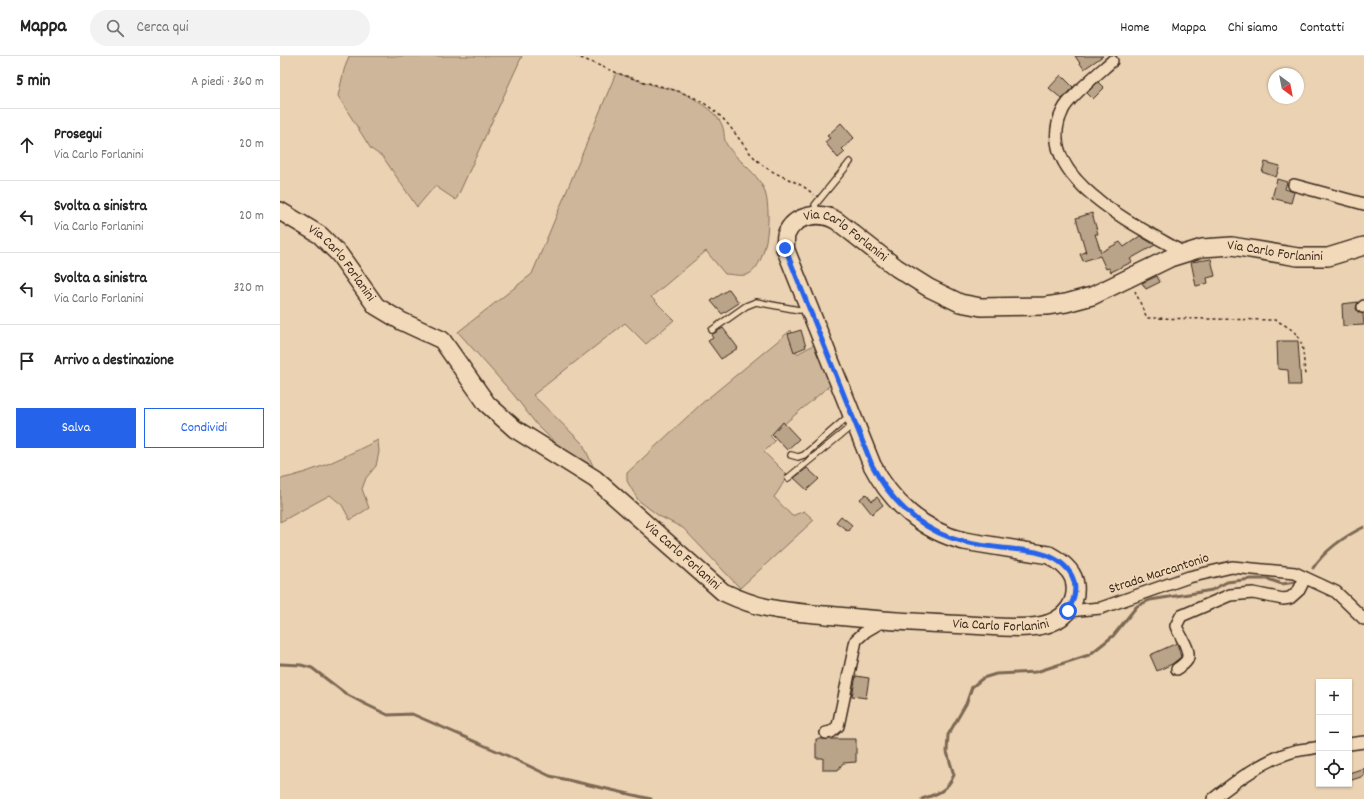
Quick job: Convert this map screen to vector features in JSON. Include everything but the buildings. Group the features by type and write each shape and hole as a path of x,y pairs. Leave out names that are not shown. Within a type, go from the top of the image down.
{"main road":[{"name":"Via Carlo Forlanini","path":"280,211 320,235 339,254 376,306 401,321 442,340 487,404 516,429 595,479 723,592 744,602 770,609 883,621 999,627 1036,626 1049,623 1068,611 1074,601 1075,586 1068,568 1059,560 1048,555 951,538 920,522 886,490 872,465 785,248 786,236 799,221 819,207 828,216 837,221 897,268 928,288 960,302 980,307 1046,306 1066,303 1092,296 1184,253 1217,246 1232,246 1298,257 1328,257 1363,249"}],"street":[{"path":"1112,61 1063,109 1056,131 1059,152 1074,179 1109,210 1184,253"},
{"path":"1294,185 1364,204"},
{"name":"Strada Marcantonio","path":"1068,611 1101,608 1189,577 1232,567 1295,573 1336,592 1364,619"},
{"path":"1177,669 1187,660 1188,651 1176,626 1181,616 1230,595 1253,593 1283,599 1290,598 1299,590 1305,578"},
{"path":"826,733 831,732 838,726 856,640 866,631 883,621"},
{"path":"1352,744 1364,742"},
{"path":"1213,799 1258,768 1274,760 1294,752 1316,748"}],"lane":[{"path":"819,207 850,162"},
{"path":"712,330 746,306 756,302 799,310 810,308"},
{"path":"792,455 798,457 804,455 853,418"},
{"path":"788,478 853,418"}],"path":[{"path":"575,56 629,77 672,88 697,98 721,117 759,163 771,171 807,188 819,207"},
{"path":"1130,278 1147,318 1275,320 1291,328 1301,339 1305,375"}],"shaded area":[{"path":"349,56 522,56 456,200 435,186 417,207 383,157 371,149 338,96"},
{"path":"616,73 658,87 669,88 684,94 699,102 714,114 722,125 725,140 731,151 756,176 764,189 768,209 768,221 765,247 761,259 756,268 749,274 725,274 706,251 651,297 674,320 646,344 625,323 533,395 583,444 593,466 562,449 537,425 513,394 458,332 532,274"},
{"path":"791,330 797,354 821,341 835,381 770,436 775,441 764,452 788,476 774,497 792,516 804,511 814,520 740,588 683,528 659,516 638,500 627,481 627,473 701,404"},
{"path":"378,440 379,452 376,466 366,478 362,489 369,508 350,520 342,505 330,495 280,522 280,479 317,468"}],"waterway":[{"path":"1313,568 1329,549 1349,535 1364,527"},
{"path":"922,799 941,791 948,785 954,775 947,752 948,735 966,704 972,687 983,678 996,674 1036,672 1089,655 1113,636 1137,606 1150,600 1212,590 1227,582 1251,579 1268,579 1282,584 1296,582"},
{"path":"280,664 301,665 312,668 346,694 388,715 412,714 550,776 651,799"}],"route":[{"path":"785,248 872,465 886,490 920,522 951,538 1036,552 1059,560 1068,568 1075,586 1074,601 1068,611"}]}
